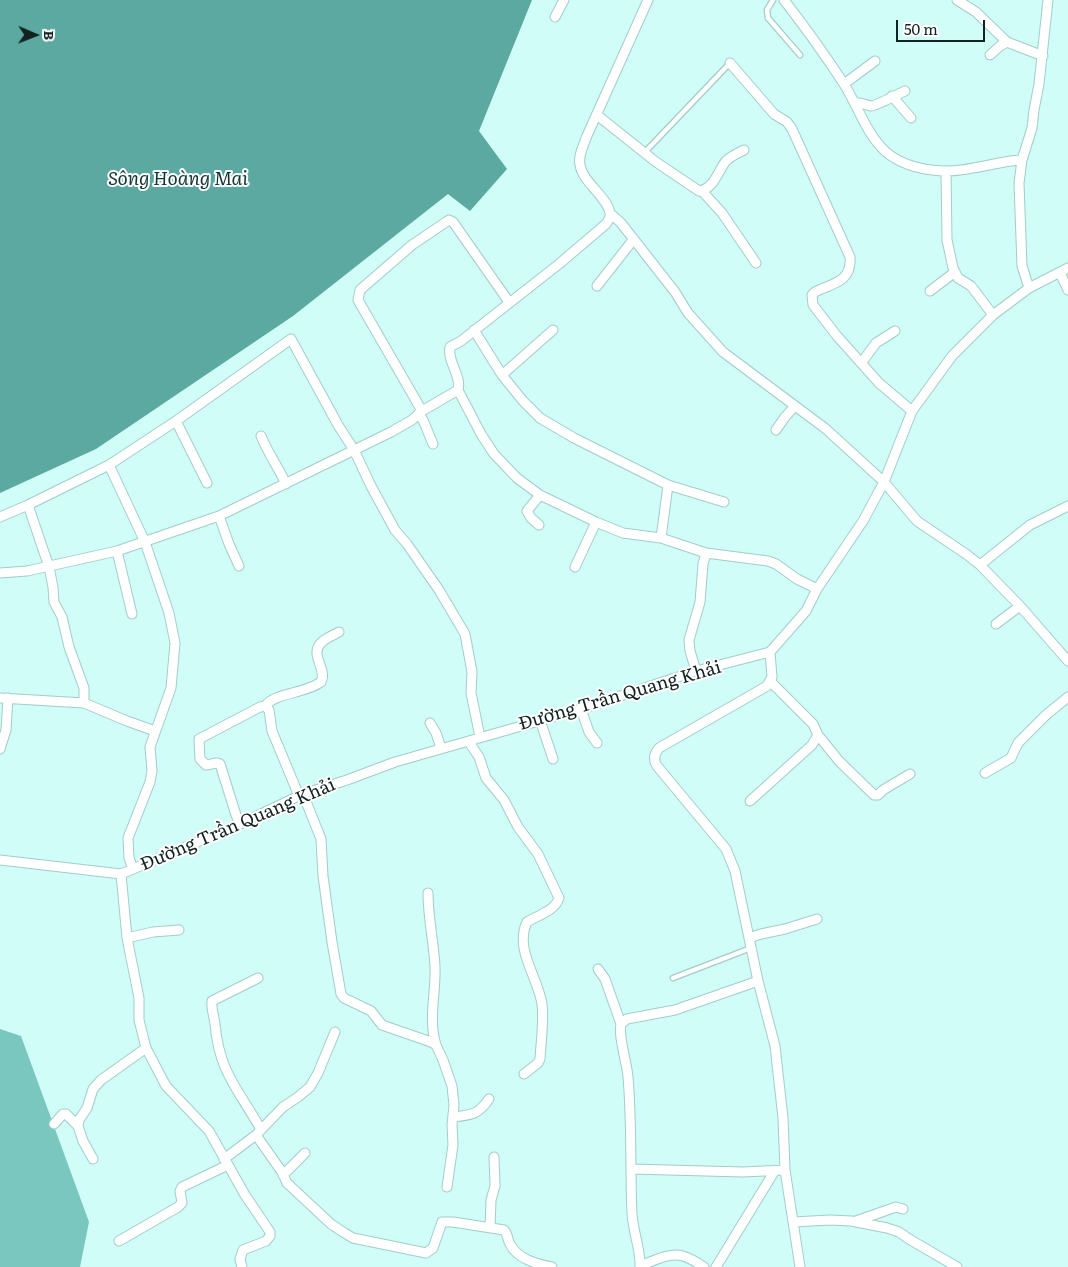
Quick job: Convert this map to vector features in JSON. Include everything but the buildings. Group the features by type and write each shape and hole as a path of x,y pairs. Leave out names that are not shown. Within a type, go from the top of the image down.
{"street":[{"path":"555,17 564,0"},
{"path":"648,0 581,152 580,167 584,176 610,213 621,223 664,278 688,313 723,352 826,429 884,482 916,521 980,565 1020,606 1068,661"},
{"path":"784,0 812,36 844,84 873,136 888,153 907,164 946,172 971,169 1011,160 1022,160"},
{"path":"957,0 976,12 1007,42 1043,56"},
{"path":"1029,288 1022,266 1019,183 1022,160 1032,128 1043,56 1048,0"},
{"path":"990,55 1007,42"},
{"path":"844,84 875,61"},
{"path":"730,63 774,114 787,122 792,128 850,257 849,270 842,280 815,292 811,300 813,305 837,336 879,382 912,411"},
{"path":"855,103 862,102 872,106 905,91"},
{"path":"892,96 911,118"},
{"path":"597,115 692,187 702,191 722,213 756,263"},
{"path":"702,191 710,186 728,159 744,150"},
{"path":"946,172 947,240 950,258 958,278 971,286 993,315"},
{"path":"0,571 28,571 117,551 219,516 412,420 458,390 460,384 449,356 450,347 461,341 559,264 606,224 610,213"},
{"path":"433,444 420,413 358,300 362,287 412,245 449,220 453,222 509,302"},
{"path":"597,286 633,240"},
{"path":"800,1267 785,1170 775,1046 758,981 735,871 726,849 657,766 654,758 655,753 659,748 767,686 772,672 770,652 806,611 818,589 863,521 884,482 912,411 952,356 993,315 1029,288 1068,268"},
{"path":"930,291 955,272"},
{"path":"1060,273 1068,290"},
{"path":"474,330 502,375 532,412 547,423 668,485 724,502"},
{"path":"502,375 553,330"},
{"path":"862,362 876,343 895,331"},
{"path":"0,516 28,505 109,465 176,421 290,338 354,450 395,530 439,590 465,634 472,672 471,693 480,737"},
{"path":"458,390 481,434 494,454 517,478 540,495 622,533 661,538 706,553 768,561 776,564 797,579 818,589"},
{"path":"776,430 784,417 795,406"},
{"path":"176,421 207,483"},
{"path":"261,436 286,484"},
{"path":"109,465 145,542 169,613 175,643 171,688 150,747 152,771 150,782 128,838 129,858 132,869"},
{"path":"661,538 668,485"},
{"path":"539,525 531,518 527,511 540,495"},
{"path":"28,505 49,567 54,602 62,617 69,647 84,688 84,703"},
{"path":"980,565 1030,525 1068,506"},
{"path":"219,516 239,566"},
{"path":"575,566 596,522"},
{"path":"117,551 132,614"},
{"path":"696,671 689,640 700,602 706,553"},
{"path":"996,624 1020,606"},
{"path":"240,824 220,764 206,765 200,759 199,739 265,706 271,700 311,688 321,682 324,673 317,657 318,648 322,642 339,632"},
{"name":"Đường Trần Quang Khải","path":"0,860 121,874 240,824 301,795 395,762 581,709 696,671 770,652"},
{"path":"770,681 813,724 818,735 839,761 874,795 878,795 882,790 910,774"},
{"path":"985,773 1011,758 1018,743 1046,715 1068,697"},
{"path":"0,749 6,730 4,698 84,703 127,722 155,731"},
{"path":"265,706 269,710 272,731 321,839 323,876 341,994 344,998 371,1010 382,1025 436,1045"},
{"path":"581,709 589,732 597,743"},
{"path":"540,720 553,759"},
{"path":"430,723 441,748"},
{"path":"750,801 812,745 818,735"},
{"path":"469,742 479,756 486,778 504,800 518,827 538,854 559,898 558,903 550,910 527,922 522,936 524,948 540,996 542,1010 540,1059 538,1063 524,1074"},
{"path":"121,874 127,938 134,965 139,998 139,1020 146,1048 166,1086 209,1131 245,1195 270,1232 270,1236 266,1241 243,1250 240,1259 242,1267"},
{"path":"428,893 429,920 435,968 431,1025 436,1045 452,1086 454,1105 453,1145 447,1187"},
{"path":"749,938 785,930 817,919"},
{"path":"127,938 153,932 179,930"},
{"path":"598,969 605,979 621,1024 620,1029 628,1075 632,1217 640,1266 669,1256 678,1255 686,1257 704,1267"},
{"path":"258,978 212,1001 215,1037 228,1077 287,1183 300,1196 331,1224 353,1238 426,1253 433,1248 442,1222 453,1222 504,1230 514,1251 523,1258 552,1267"},
{"path":"621,1024 627,1020 674,1010 758,981"},
{"path":"119,1241 178,1207 182,1203 180,1191 182,1187 226,1162 283,1107 310,1087 335,1032"},
{"path":"78,1126 79,1120 87,1108 94,1086 146,1048"},
{"path":"453,1117 476,1113 484,1107 489,1099"},
{"path":"54,1124 63,1114 66,1114 78,1126 83,1141 93,1159"},
{"path":"283,1175 305,1153"},
{"path":"490,1228 491,1200 495,1186 494,1157"},
{"path":"631,1169 743,1172 785,1170"},
{"path":"716,1267 774,1172"},
{"path":"855,1222 896,1208 903,1209"},
{"path":"793,1222 830,1220 855,1222 899,1232 958,1267"}],"lane":[{"path":"773,0 767,10 768,18 800,55"},
{"path":"644,152 730,63"},
{"path":"673,978 751,948"}],"shaded area":[{"path":"0,1029 21,1036 89,1222 80,1267 0,1267"}],"water":[{"name":"Sông Hoàng Mai","path":"0,0 532,0 479,131 507,169 470,211 448,194 293,316 96,449 0,493"}]}
